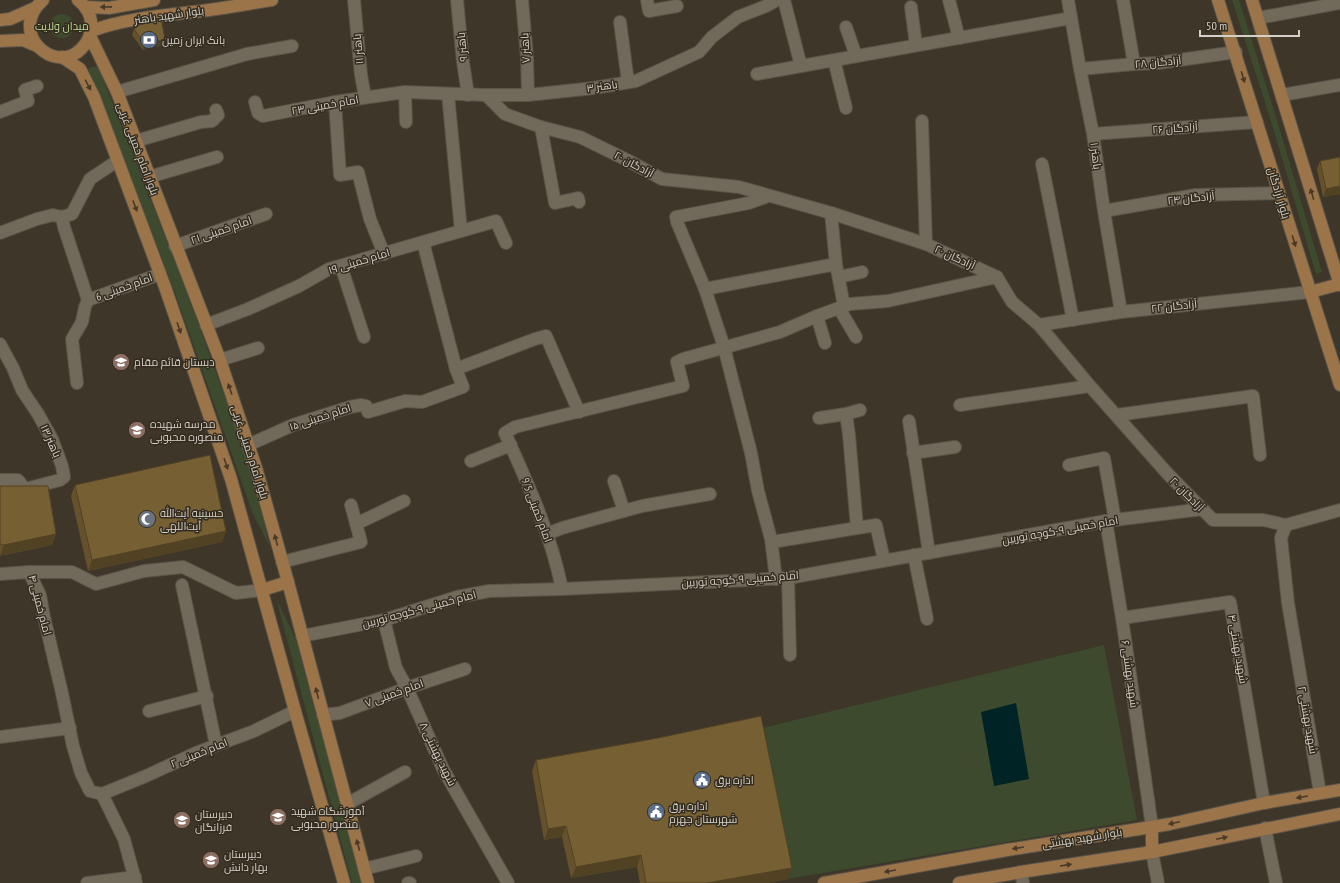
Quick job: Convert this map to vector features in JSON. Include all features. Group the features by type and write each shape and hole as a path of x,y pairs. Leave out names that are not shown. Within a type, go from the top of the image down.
{"main road":[{"name":"بلوار شهید باهنر","path":"81,3 109,8 154,0"},
{"name":"بلوار شهید باهنر","path":"90,34 111,24 272,0"},
{"name":"بلوار آزادگان","path":"1218,0 1236,52 1340,385"},
{"path":"1252,0 1340,284 1310,292"},
{"path":"38,3 30,18 29,28 32,38 37,46 44,52 53,56 62,57 72,55 80,50 87,42 90,34 92,22 88,11 81,3"},
{"path":"0,20 10,19 38,3"},
{"name":"بلوار امام خمینی غربی","path":"90,34 117,92 220,360 258,475 368,883"},
{"path":"0,41 23,40 37,46"},
{"name":"بلوار امام خمینی غربی","path":"62,57 80,69 94,97 160,274 232,479 295,711 344,883"},
{"path":"262,590 288,582"},
{"name":"بلوار شهید بهشتی","path":"824,883 1006,850 1170,824 1340,790"},
{"path":"959,883 1022,877 1340,814"},
{"path":"1152,827 1152,852"}],"street":[{"name":"باهنر ۱۱","path":"354,0 361,75 365,97"},
{"name":"باهنر ۹","path":"457,0 468,95"},
{"name":"باهنر ۷","path":"522,0 527,57 528,95"},
{"path":"647,0 649,11 677,6"},
{"name":"باهنر ۳","path":"405,92 486,96 528,95 594,88 636,81 699,52 712,36 738,17 777,0"},
{"path":"784,0 801,66"},
{"path":"949,0 959,38"},
{"name":"باهنر ۱","path":"1068,0 1093,134 1104,211 1122,312"},
{"path":"1123,0 1134,64"},
{"path":"1258,18 1340,2"},
{"path":"911,7 916,46"},
{"path":"757,74 1071,18"},
{"path":"620,22 628,82"},
{"path":"846,27 856,56"},
{"path":"117,92 247,54 292,46"},
{"name":"آزادگان ۲۸","path":"1080,69 1158,63 1236,52"},
{"path":"834,60 846,108"},
{"path":"1282,96 1340,85"},
{"path":"0,112 28,101 25,90 37,86"},
{"name":"امام خمینی ۲۳","path":"255,102 258,113 263,116 335,102 405,92"},
{"path":"405,92 406,122"},
{"path":"448,94 461,231"},
{"name":"آزادگان ۲۰","path":"486,96 505,114 541,127 580,137 662,179 739,187 831,213 926,244 997,277 1012,302 1039,325 1090,386 1167,473 1213,520 1263,520 1286,525 1340,510"},
{"path":"335,102 340,174 358,172 370,219 384,254"},
{"path":"136,141 201,122 212,121 218,114 216,110"},
{"path":"922,121 926,244"},
{"name":"آزادگان ۲۶","path":"1093,134 1258,122"},
{"path":"541,127 555,203 578,198 579,202"},
{"path":"149,177 217,157"},
{"path":"0,233 53,215 62,217 72,214 90,179 114,163 118,162"},
{"path":"1042,164 1073,320"},
{"name":"آزادگان ۲۴","path":"1104,211 1196,195 1279,193"},
{"path":"768,196 748,203 676,217 705,289 724,347 751,453 758,491 782,579 790,655"},
{"path":"831,213 842,307 856,337"},
{"name":"امام خمینی ۲۱","path":"175,246 266,214"},
{"path":"62,217 88,300 82,322 72,339 77,383"},
{"name":"امام خمینی ۱۹","path":"206,325 248,309 299,286 329,269 496,221 506,243"},
{"path":"423,242 456,369 535,338 546,336 579,412 683,386 677,362 683,358 780,332 850,304 888,301 997,277"},
{"path":"705,289 836,264"},
{"path":"341,266 364,337"},
{"path":"839,277 862,272"},
{"name":"امام خمینی 6","path":"88,300 160,274"},
{"name":"آزادگان ۲۲","path":"1039,325 1122,312 1310,292"},
{"path":"817,316 825,343"},
{"name":"باهنر ۱۳","path":"0,344 13,368 22,390 52,439 62,466 64,477 60,480 25,489 18,480 0,480"},
{"path":"220,360 258,348"},
{"name":"امام خمینی ۱۵","path":"248,445 293,425 350,407 361,405 366,406 368,412 405,401 422,402 463,387 456,369"},
{"path":"960,405 1090,386"},
{"path":"1117,415 1253,396 1260,456"},
{"path":"819,418 846,414 860,410"},
{"name":"امام خمینی 9/5","path":"562,589 557,563 542,517 505,433 514,427 579,412"},
{"path":"846,414 857,528"},
{"path":"909,421 929,553"},
{"path":"471,461 511,445"},
{"path":"913,453 955,447"},
{"name":"شهید بهشتی ۶","path":"1069,465 1104,458 1122,618 1152,827"},
{"path":"614,481 624,511"},
{"path":"547,534 562,528 642,506 710,494"},
{"path":"356,524 404,501"},
{"path":"282,562 361,542 351,505"},
{"name":"امام خمینی ۹-کوچه توربین","path":"302,636 384,620 457,597 489,591 782,579 1111,520 1202,509"},
{"path":"772,542 876,525 884,560"},
{"name":"شهید بهشتی ۲","path":"1286,525 1281,538 1288,603 1320,793"},
{"path":"914,556 927,620"},
{"name":"امام خمینی ۴","path":"102,794 90,791 81,773 73,746 40,595 29,572 72,572 96,584 144,572 184,567 236,593 262,590"},
{"path":"0,574 29,572"},
{"path":"489,591 484,588 698,583"},
{"path":"182,584 216,745"},
{"name":"شهید بهشتی ۴","path":"1122,618 1230,602 1264,804"},
{"name":"شهید بهشتی ۸","path":"384,620 396,668 407,688 444,769 508,883"},
{"name":"امام خمینی ۷","path":"323,715 340,713 407,688 465,669"},
{"path":"149,711 206,696"},
{"name":"امام خمینی ۲","path":"102,794 198,752 254,731 295,711"},
{"path":"0,737 70,728"},
{"path":"346,804 405,772"},
{"path":"87,883 136,880 124,839 102,794"},
{"path":"1265,828 1276,883"},
{"path":"1152,852 1158,883"},
{"path":"364,869 416,856"}],"green space":[{"path":"1232,0 1239,0 1277,120 1322,272 1316,274 1271,121"},
{"name":"میدان ولایت","path":"62,14 71,17 74,26 71,35 62,38 53,35 50,26 53,17"},
{"path":"98,66 184,285 239,435 257,491 270,547 253,514 174,290 88,68"},
{"path":"276,598 296,640 362,883 352,883"},
{"path":"1104,645 1137,820 787,879 758,729"}],"water":[{"path":"1016,703 1029,779 994,786 981,712"}],"building":[{"name":"بانک ایران زمین","path":"161,18 165,39 145,45 134,29 144,21"},
{"path":"1340,157 1340,186 1326,189 1320,161"},
{"name":"حسینیه آیت‌الله آیت‌اللهی","path":"210,455 226,531 92,560 75,485"},
{"path":"0,486 48,486 56,534 4,545 0,544"},
{"name":"اداره برق شهرستان جهرم","path":"761,716 792,868 707,883 646,883 641,855 576,867 566,826 548,829 536,760 658,738"}],"place":[{"name":"بانک ایران زمین","path":"149,40"},
{"name":"دبستان قائم مقام","path":"121,362"},
{"name":"مدرسه شهیده منصوره محبوبی","path":"137,430"},
{"name":"حسینیه آیت‌الله آیت‌اللهی","path":"147,519"},
{"name":"اداره برق","path":"702,780"},
{"name":"اداره برق شهرستان جهرم","path":"656,812"},
{"name":"آموزشگاه شهید منصور محبوبی","path":"278,817"},
{"name":"دبیرستان فرزانگان","path":"182,820"},
{"name":"دبیرستان بهار دانش","path":"211,860"}]}
